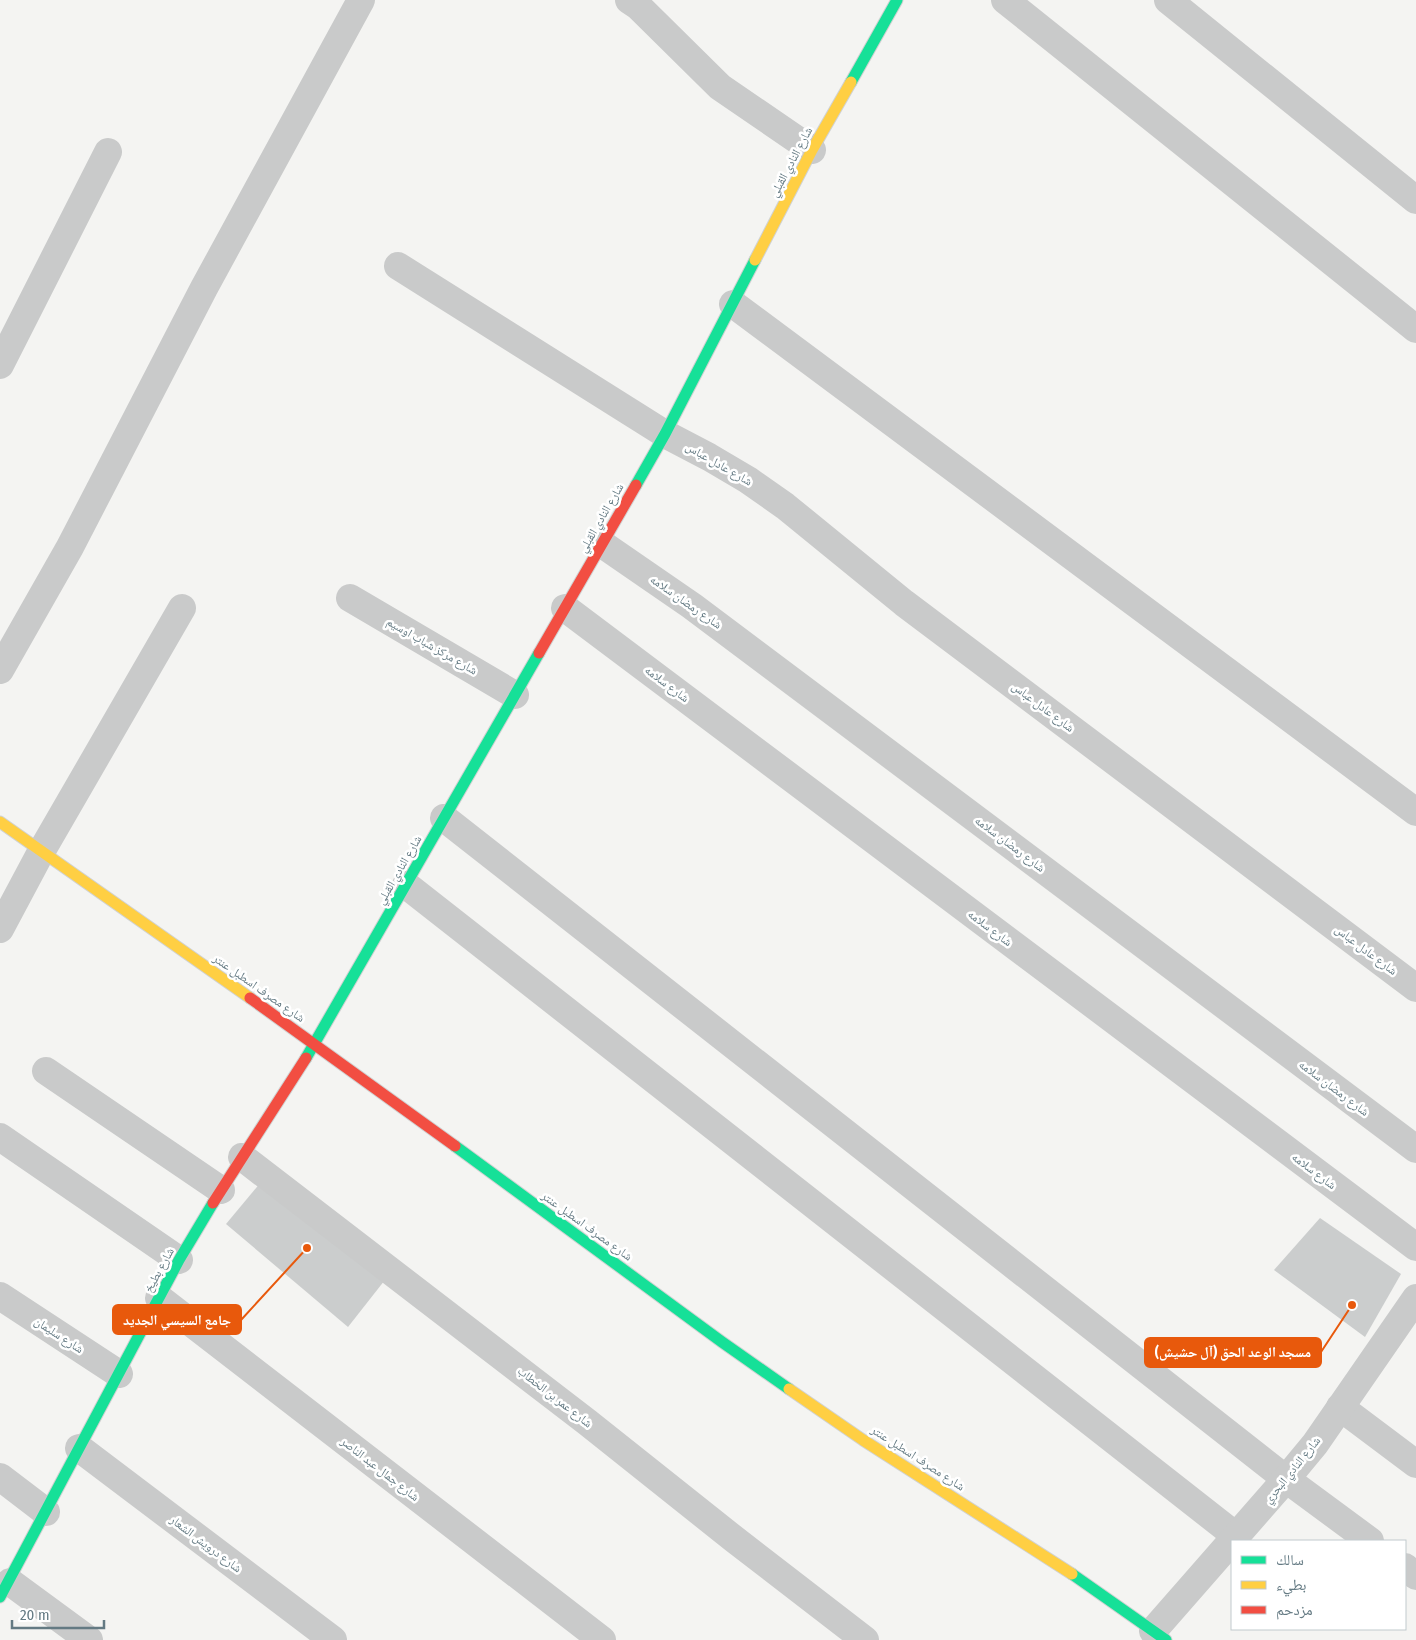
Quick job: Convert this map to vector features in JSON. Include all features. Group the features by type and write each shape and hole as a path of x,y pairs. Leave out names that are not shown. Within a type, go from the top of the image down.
{"street":[{"path":"0,670 70,547 204,288 361,0"},
{"path":"629,0 638,6 720,87 812,150"},
{"name":"شارع النادي القبلي","path":"315,1044 665,434 812,150 897,0"},
{"path":"1005,0 1416,329"},
{"path":"1168,0 1416,200"},
{"path":"0,364 108,152"},
{"name":"شارع عادل عباس","path":"398,266 665,434 740,475 785,506 904,603 1416,988"},
{"path":"733,304 1416,812"},
{"name":"شارع رمضان سلامه","path":"602,544 692,606 1416,1149"},
{"name":"شارع مركز شباب اوسيم","path":"350,598 515,695"},
{"path":"0,929 182,608"},
{"name":"شارع سلامه","path":"565,608 1416,1247"},
{"path":"444,818 1286,1479 1369,1540"},
{"name":"شارع مصرف اسطبل عنتر","path":"0,822 315,1044 730,1347 863,1440 1065,1570 1160,1636"},
{"path":"406,885 1236,1536"},
{"name":"شارع بطيخ","path":"5,1590 179,1260 221,1190 315,1044"},
{"path":"46,1071 221,1190"},
{"path":"0,1137 179,1260"},
{"name":"شارع عمر بن الخطاب","path":"242,1157 572,1410 865,1640"},
{"name":"شارع سليمان","path":"0,1296 119,1374"},
{"name":"شارع جمال عبد الناصر","path":"159,1298 602,1640"},
{"name":"شارع النادي البحري","path":"1233,1540 1315,1444 1416,1298"},
{"path":"1340,1407 1416,1464"},
{"name":"شارع درويش الشعار","path":"79,1448 333,1640"},
{"path":"0,1477 46,1512"},
{"name":"شارع النادي البحري","path":"1160,1636 1231,1543"},
{"path":"1406,1568 1416,1576"},
{"path":"5,1590 89,1640"}],"building":[{"path":"266,1176 392,1271 348,1327 226,1224"},
{"path":"1320,1218 1401,1274 1365,1337 1274,1270"}],"traffic: fast":[{"path":"851,82 897,0"},
{"path":"636,485 665,434 755,260"},
{"path":"306,1058 539,653"},
{"path":"455,1146 789,1389"},
{"path":"0,1597 179,1260 213,1203"},
{"path":"1072,1574 1166,1640"}],"traffic: slow":[{"path":"755,260 812,150 851,82"},
{"path":"0,822 250,998"},
{"path":"789,1389 863,1440 1072,1574"}],"traffic: jam":[{"path":"539,653 636,485"},
{"path":"250,998 455,1146"},
{"path":"213,1203 306,1058"}],"place":[{"name":"جامع السيسي الجديد","path":"307,1248"},
{"name":"مسجد الوعد الحق (آل حشيش)","path":"1352,1305"}]}
